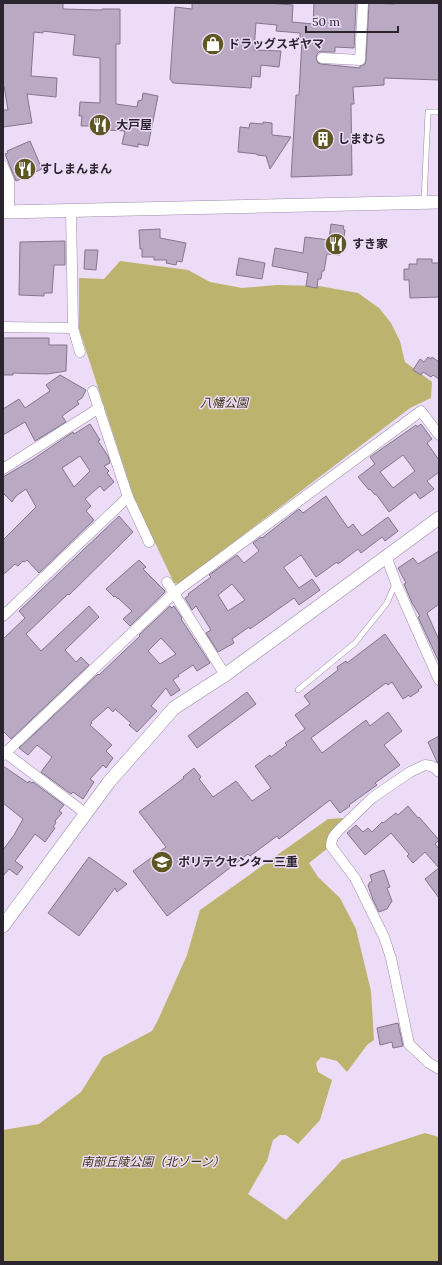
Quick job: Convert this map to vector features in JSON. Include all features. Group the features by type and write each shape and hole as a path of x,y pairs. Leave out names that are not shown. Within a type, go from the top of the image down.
{"street":[{"path":"322,58 360,60 363,3"},
{"path":"3,166 9,180 6,212 439,202"},
{"path":"71,211 73,328 80,352"},
{"path":"3,327 73,328"},
{"path":"93,391 128,497 149,542"},
{"path":"3,469 99,408"},
{"path":"85,813 4,753 174,593 421,411 439,434"},
{"path":"3,616 128,497"},
{"path":"3,926 109,782 174,708 225,675 439,518"},
{"path":"386,556 396,583 439,680"},
{"path":"167,582 225,675"},
{"path":"439,772 431,766 425,765 410,772 372,798 339,830 331,842 332,846 355,878 384,937 391,958 409,1044 429,1064 439,1069"}],"lane":[{"path":"424,202 428,112 439,112"},
{"path":"298,690 355,643 387,603 396,583"}],"green space":[{"name":"八幡公園","path":"120,261 188,270 210,282 242,288 277,285 319,286 358,293 379,308 391,323 400,341 405,362 432,382 431,398 410,408 179,584 174,583 134,498 79,329 79,278 104,279"},
{"name":"南部丘陵公園（北ゾーン）","path":"345,818 330,835 328,848 309,863 318,877 340,898 356,929 371,991 374,1040 367,1045 347,1072 337,1061 321,1057 316,1063 318,1072 332,1080 320,1120 298,1144 286,1135 280,1135 273,1140 267,1161 248,1194 286,1220 342,1160 425,1133 439,1137 439,1262 3,1262 3,1130 39,1124 81,1092 103,1057 152,1031 187,955 200,910 328,819"}],"building":[{"path":"3,3 63,3 63,9 120,9 120,44 116,44 116,104 137,107 138,101 142,100 143,93 158,96 148,146 138,144 138,147 122,144 125,131 92,129 92,126 81,126 82,116 79,116 80,102 100,103 100,58 73,55 75,35 43,31 43,33 34,32 31,76 57,78 56,97 27,94 32,123 3,127 3,110 8,110 3,86"},
{"path":"192,3 268,3 293,5 292,22 313,24 314,3 356,3 354,48 335,47 335,52 319,52 316,58 318,63 321,64 360,68 360,66 365,64 366,60 369,3 439,3 439,80 384,78 384,85 353,87 354,104 351,104 352,175 291,177 296,95 299,95 302,39 300,38 300,33 276,31 277,25 256,23 254,50 281,51 279,67 261,65 260,77 252,76 251,88 173,83 170,79 175,7 192,9"},
{"path":"263,122 272,123 272,135 291,137 270,169 266,156 238,152 240,127 249,128 250,123 263,124"},
{"path":"30,141 42,169 16,181 5,154 8,153 7,151"},
{"path":"331,224 344,226 343,229 345,230 342,251 340,251 340,255 327,254 324,271 322,271 321,279 318,279 317,288 306,286 308,273 272,266 275,248 303,253 305,237 329,240"},
{"path":"160,229 160,238 186,243 182,262 177,261 176,265 166,263 167,260 154,260 154,257 142,257 139,230"},
{"path":"65,241 65,265 54,265 52,293 44,293 44,296 19,295 20,242"},
{"path":"85,250 98,250 96,270 84,269"},
{"path":"239,258 265,263 262,279 236,275"},
{"path":"417,259 432,259 432,263 439,263 439,297 410,298 409,280 404,280 404,269 409,269 409,264 417,264"},
{"path":"3,338 49,338 49,345 67,345 66,371 47,374 13,373 13,375 3,375"},
{"path":"428,357 431,359 432,357 439,362 439,379 433,375 431,377 423,372 421,375 413,370 420,359 424,362"},
{"path":"60,375 86,390 82,398 77,401 79,404 62,416 66,422 35,441 25,422 3,435 3,409 19,399 25,408 50,391 46,385"},
{"path":"90,424 100,440 98,441 108,456 110,463 104,466 109,471 107,473 114,482 104,491 100,486 85,499 91,506 86,511 94,520 39,573 27,560 24,562 23,561 18,566 15,564 3,575 3,540 36,507 26,489 16,496 12,502 3,493 3,477 32,460 73,432 74,434","holes":["80,456 90,471 74,487 62,468"]},
{"path":"421,424 432,439 427,443 439,460 439,472 427,481 434,489 420,499 415,492 389,512 376,494 375,495 370,489 369,490 358,477 375,464 370,457 416,425 417,427","holes":["403,455 415,471 393,488 380,472"]},
{"path":"326,496 348,528 353,524 362,536 388,517 398,531 385,541 382,537 361,553 358,549 338,564 337,562 316,577 301,555 284,568 299,588 312,579 320,590 299,605 294,598 250,629 249,627 232,639 234,643 218,652 206,633 211,630 196,606 192,610 185,598 189,595 188,594 211,577 209,575 237,555 244,563 259,551 253,543 261,537 262,538 299,509 303,513","holes":["232,584 245,600 228,611 218,595"]},
{"path":"119,516 133,532 69,595 68,594 26,634 41,651 89,606 99,617 65,650 76,662 81,657 89,665 11,739 3,731 3,639 25,618 19,611"},
{"path":"439,551 439,604 427,613 439,640 439,662 418,617 420,616 412,603 404,584 406,583 398,568 413,558 418,564"},
{"path":"139,560 146,567 143,569 165,591 130,626 123,619 132,611 106,589"},
{"path":"170,606 172,608 174,606 210,663 197,671 193,665 178,675 179,676 173,680 180,690 171,696 166,688 151,706 157,711 137,732 129,725 131,723 115,709 113,712 108,707 91,722 92,723 90,725 112,745 106,751 113,758 106,768 103,765 90,779 94,782 83,799 73,792 71,794 41,772 52,757 37,745 28,755 19,748 98,674 99,675 140,636 139,635","holes":["161,638 176,654 160,664 148,651"]},
{"path":"385,634 422,687 410,697 409,695 403,699 392,682 388,685 386,683 311,738 322,753 366,720 370,726 388,712 402,731 384,745 400,765 375,783 377,785 340,813 330,800 279,839 277,836 250,856 248,854 167,916 133,871 166,847 139,812 184,778 183,777 194,768 201,777 199,779 213,797 236,781 252,801 271,788 255,766 270,755 271,757 287,745 285,743 305,729 295,715 310,704 304,696 338,670 337,667 346,661 347,663"},
{"path":"247,692 256,704 197,748 188,736"},
{"path":"439,736 439,763 437,762 428,742"},
{"path":"3,766 28,783 29,781 32,783 33,782 64,805 59,811 62,813 55,821 56,823 53,827 55,828 45,842 35,834 15,861 23,867 17,875 9,869 3,876 3,850 23,819 3,803"},
{"path":"408,806 439,840 435,844 439,849 439,868 425,852 413,863 407,856 409,854 391,833 365,855 347,833 356,825 363,832 368,828 372,832 382,822 383,823 396,813 398,815"},
{"path":"89,857 127,884 117,892 115,888 79,936 48,913"},
{"path":"439,868 439,898 425,879"},
{"path":"384,870 390,887 387,888 392,901 387,909 379,912 368,885 372,881 370,875"},
{"path":"398,1023 403,1046 393,1048 392,1042 380,1045 377,1028"}],"place":[{"name":"ドラッグスギヤマ","path":"213,44"},
{"name":"大戸屋","path":"100,125"},
{"name":"しまむら","path":"323,139"},
{"name":"すしまんまん","path":"25,169"},
{"name":"すき家","path":"336,244"},
{"name":"ポリテクセンター三重","path":"162,862"}]}
